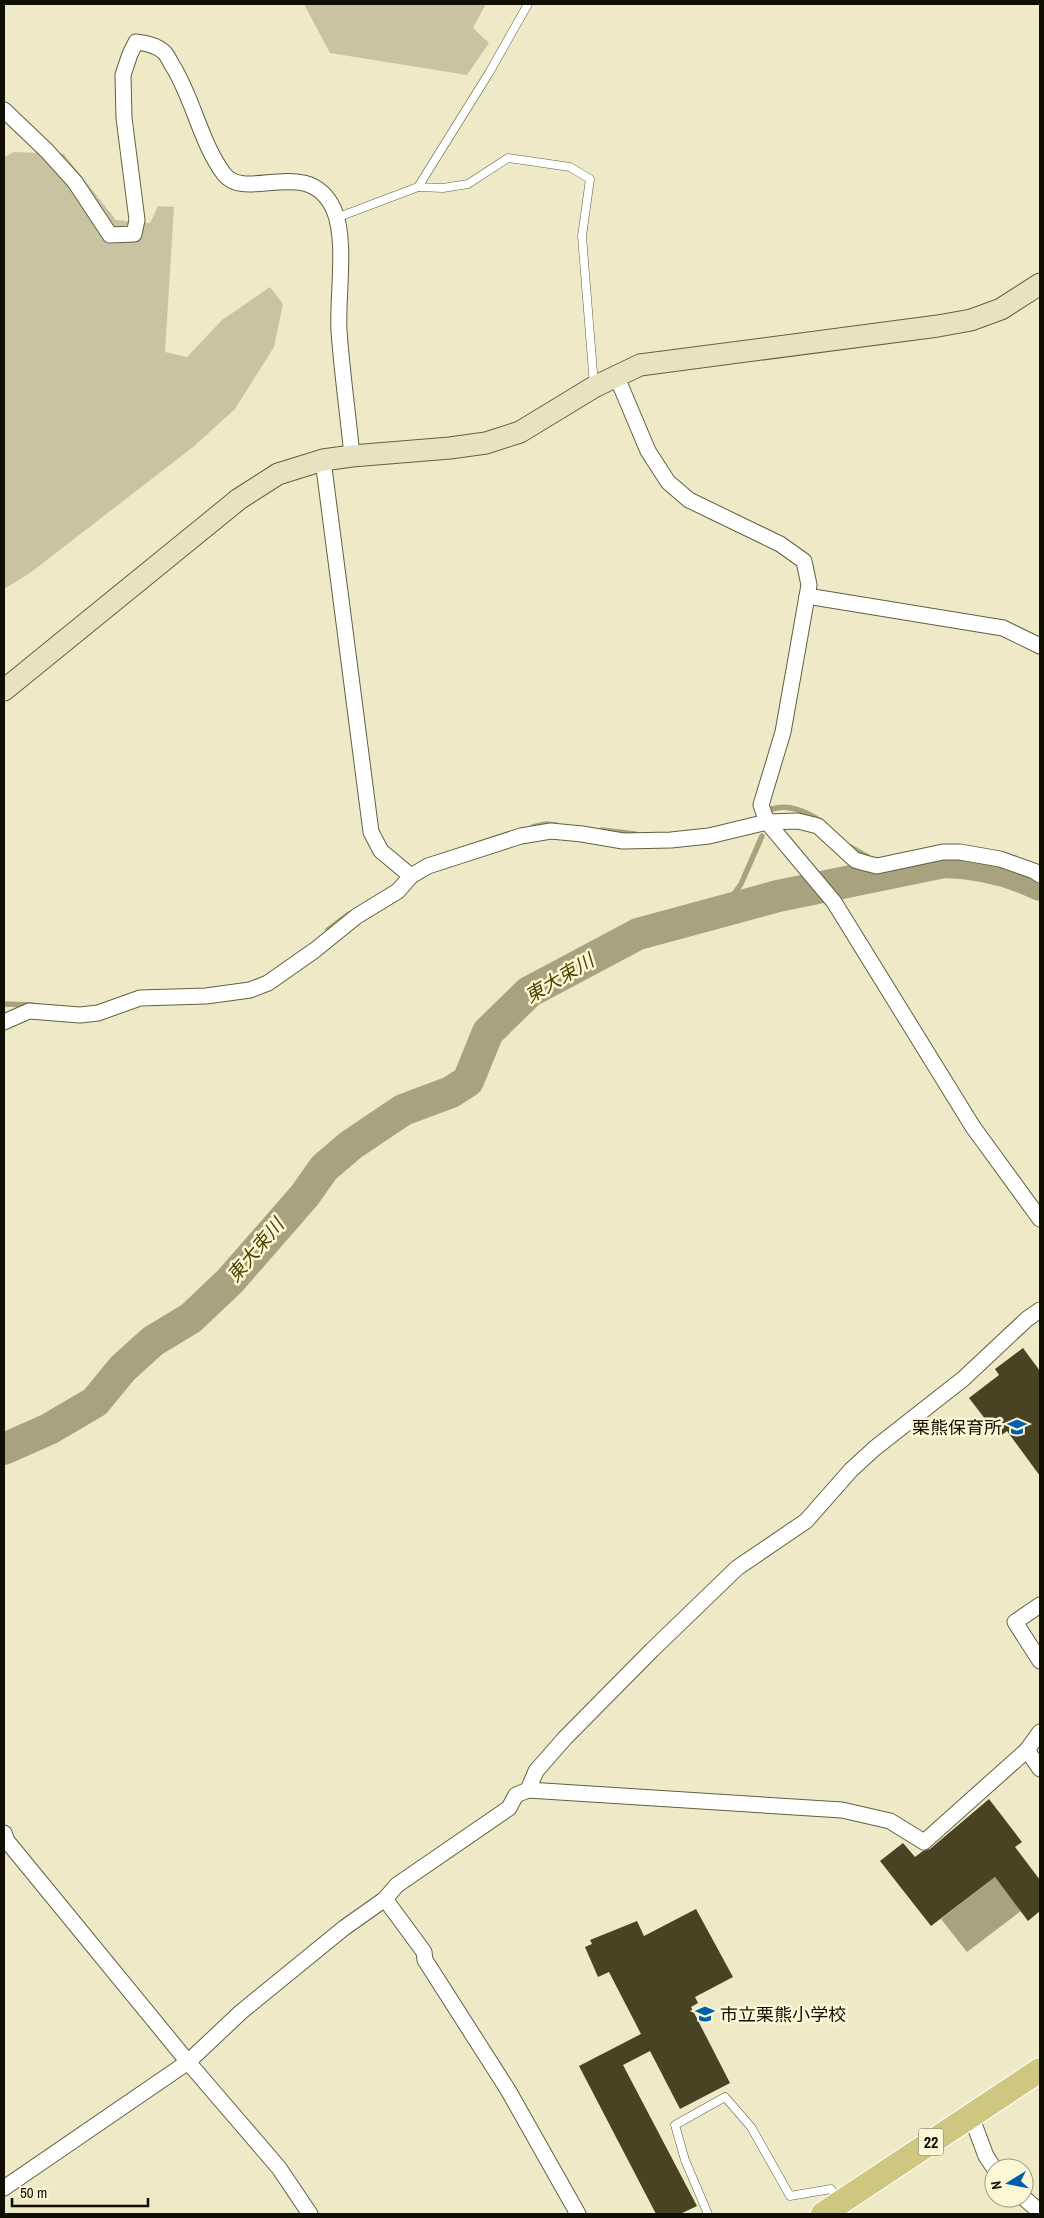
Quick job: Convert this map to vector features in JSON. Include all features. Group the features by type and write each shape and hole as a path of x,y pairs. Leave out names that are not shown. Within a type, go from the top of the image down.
{"main road":[{"name":"22","path":"831,2208 1040,2070"}],"street":[{"path":"4,110 47,151 75,182 110,235 134,234 137,220 124,118 123,75 136,42 148,43 164,53 178,76 213,156 226,176 241,184 290,180 314,187 326,195 336,218 340,238 339,330 352,456"},
{"path":"4,690 239,498 278,474 323,460 486,443 520,432 594,387 640,365 971,320 1002,309 1040,284"},
{"path":"616,375 648,450 668,482 689,500 780,544 804,561 809,585 783,732 761,805 767,822 834,902 973,1127 1040,1219"},
{"path":"323,460 372,832 381,851 409,874"},
{"path":"807,596 1003,628 1040,646"},
{"path":"4,1022 29,1011 80,1015 98,1013 140,998 206,996 250,990 268,983 315,950 357,916 398,891 409,874 521,836 551,832 582,834 623,841 671,840 709,836 767,822 798,821 818,826 856,860 877,866 943,852 960,852 1000,859 1040,875"},
{"path":"528,1790 536,1772 565,1738 737,1568 806,1521 852,1470 875,1448 963,1379 1027,1319 1040,1310"},
{"path":"1040,1606 1015,1622 1040,1661"},
{"path":"4,2188 188,2062 241,2012 344,1928 385,1899 397,1885 509,1808 516,1795 528,1790 842,1810 890,1821 924,1842 1027,1750 1040,1732"},
{"path":"1027,1750 1040,1769"},
{"path":"4,1833 8,1841 188,2062 279,2168 310,2214"},
{"path":"385,1899 424,1952 426,1960 508,2090 578,2214"},
{"path":"971,2116 987,2158"}],"lane":[{"path":"418,187 489,73 528,4"},
{"path":"336,218 418,187 443,188 468,184 508,158 570,167 590,179 582,236 594,387"},
{"path":"708,2214 685,2160 675,2125 725,2097 751,2127 790,2196 831,2189 831,2208"}],"shaded area":[{"path":"304,4 486,4 473,28 489,43 467,75 330,53"},
{"path":"14,152 64,154 116,220 150,223 158,206 174,207 165,352 187,357 222,320 270,287 283,304 274,347 235,409 193,447 30,573 4,589 4,157"},
{"path":"995,1877 1021,1911 967,1952 941,1919"}],"building":[{"path":"1023,1348 1040,1371 1040,1476 1007,1431 999,1437 969,1398 999,1375 995,1369"},
{"path":"989,1799 1022,1842 1015,1847 1040,1880 1040,1911 1028,1921 995,1877 931,1926 880,1861 903,1843 915,1857 923,1851 930,1849"},
{"path":"696,1909 733,1977 695,1997 698,2003 691,2007 730,2083 680,2109 650,2051 623,2065 697,2206 680,2214 656,2214 579,2066 641,2034 609,1972 598,1977 585,1947 592,1944 590,1940 637,1921 644,1936"}],"waterway":[{"path":"772,809 784,807 796,809 819,820"},
{"path":"533,827 546,824 556,825"},
{"path":"602,830 635,834"},
{"path":"722,911 741,884 762,836"},
{"path":"850,847 868,857"},
{"name":"東大束川","path":"4,1449 49,1429 95,1402 123,1368 153,1341 191,1318 230,1281 305,1195 324,1168 351,1145 403,1110 451,1092 468,1081 488,1032 529,992 638,934 778,896 944,862 994,868 1040,885"},
{"path":"328,930 349,914"},
{"path":"4,1004 32,1005"}],"place":[{"name":"栗熊保育所","path":"1017,1427"},
{"name":"市立栗熊小学校","path":"705,2014"}]}
